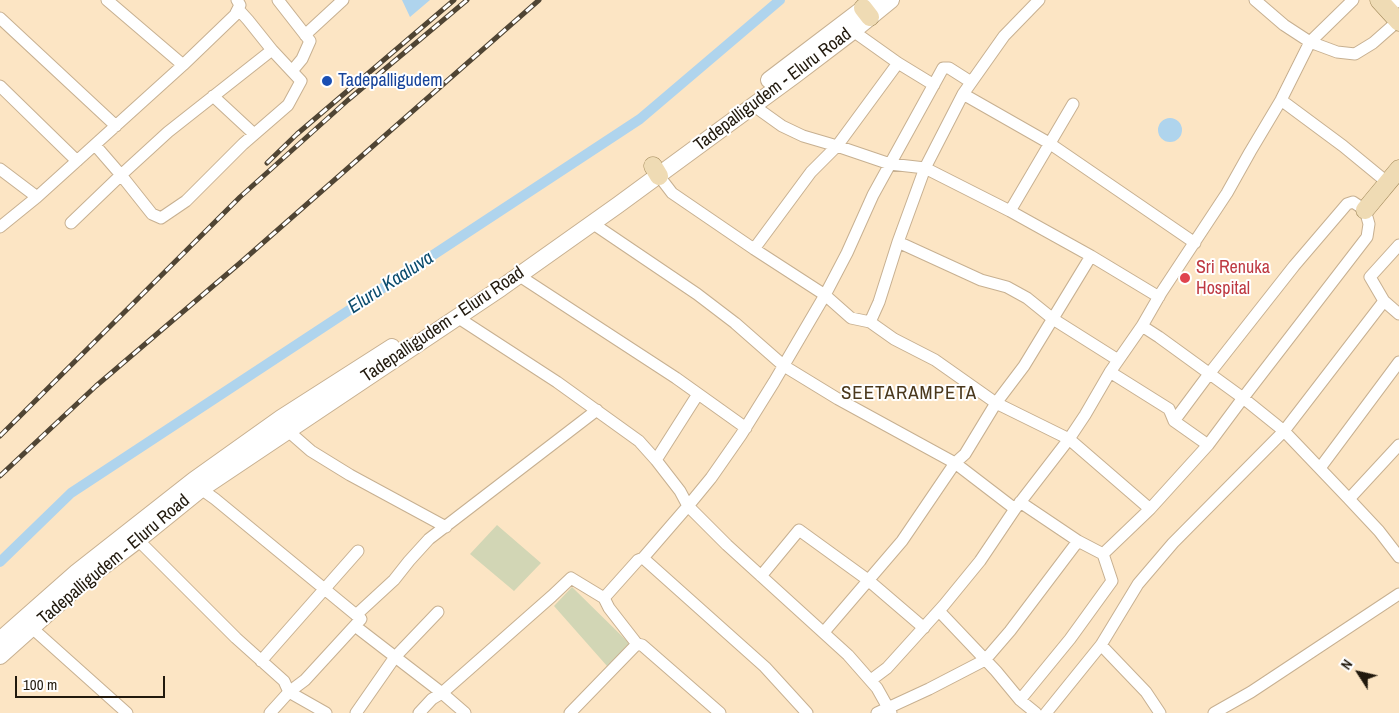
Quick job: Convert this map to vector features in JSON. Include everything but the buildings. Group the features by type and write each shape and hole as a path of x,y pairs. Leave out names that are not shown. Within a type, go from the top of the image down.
{"main road":[{"name":"Tadepalligudem - Eluru Road","path":"0,656 84,581 200,489 592,224 781,71 869,8 891,0"},
{"name":"Tadepalligudem - Eluru Road","path":"0,640 77,572 194,480 281,418 754,106 853,31 869,8"},
{"path":"1366,210 1399,169"}],"street":[{"path":"107,0 183,65"},
{"path":"278,0 310,41 302,59 292,71"},
{"path":"305,34 343,0"},
{"path":"870,322 879,302 898,242 925,168 963,94 1004,36 1039,0"},
{"path":"1255,0 1284,25 1310,42 1337,52 1355,54 1373,43 1395,9"},
{"path":"871,680 887,668 939,611 980,561 1018,506 1069,439 1110,372 1142,326 1227,193 1281,100 1310,42 1352,0"},
{"path":"0,227 77,161 183,65 234,15 238,4"},
{"path":"95,145 122,175 152,214 161,218 186,200 254,134 290,103 302,81 272,50 238,4"},
{"path":"0,18 116,126"},
{"path":"853,31 898,63 934,85"},
{"path":"71,223 168,132 213,96 224,90 272,50"},
{"path":"754,249 811,172 837,146 898,63"},
{"path":"604,598 638,560 643,558 688,506 711,478 746,428 825,295 847,253 873,195 943,68 948,68 971,82"},
{"path":"0,86 77,161"},
{"path":"963,94 1049,143 1195,243"},
{"path":"213,96 254,134"},
{"path":"1281,100 1388,183"},
{"path":"1010,211 1073,104"},
{"path":"754,106 782,126 803,136 890,164 925,168 1010,211 1091,256 1159,297"},
{"path":"0,169 36,197"},
{"path":"656,171 672,193 825,295 851,318 870,322 894,339 935,360 996,403 1069,439 1150,509"},
{"path":"1103,554 1150,509 1208,445 1367,237 1369,224 1366,210 1353,202 1347,204 1294,266 1174,421"},
{"path":"592,224 697,294 736,323 784,366 838,399 956,464 1018,506 1103,554 1112,581 1070,639 1020,700"},
{"path":"898,242 981,280 1007,287 1027,298 1053,319 1118,360"},
{"path":"1399,245 1370,277 1384,301 1399,314"},
{"path":"824,632 902,541 964,454 996,403 1024,366 1091,256"},
{"path":"518,275 676,378 746,428"},
{"path":"1046,713 1101,645 1138,584 1173,543 1284,431 1384,301"},
{"path":"457,317 597,410 640,441 680,491 688,506 848,655 871,680 890,710"},
{"path":"1142,326 1243,398 1284,431 1379,531 1399,557"},
{"path":"1320,468 1398,365"},
{"path":"1110,372 1170,409 1174,421 1208,445"},
{"path":"656,460 698,394"},
{"path":"270,713 289,692 305,680 429,539 597,410"},
{"path":"287,430 311,451 350,475 446,527"},
{"path":"1349,499 1399,445"},
{"path":"200,489 215,499 325,590 355,621 395,657 465,713"},
{"path":"761,576 798,530 868,580 924,628"},
{"path":"138,540 230,632 284,681 289,692 326,713"},
{"path":"877,713 890,710 985,660 1010,632 1078,541"},
{"path":"262,661 358,551"},
{"path":"643,558 765,667 807,713"},
{"path":"419,713 432,699 442,693 571,578 604,598 609,608 637,644 642,645 720,713"},
{"path":"1214,713 1251,692 1399,594"},
{"path":"939,611 996,671 1020,700 1036,713"},
{"path":"356,713 395,657 438,612"},
{"path":"32,628 127,713"},
{"path":"570,713 637,644"},
{"path":"1101,645 1146,692 1160,713"}],"green space":[{"path":"497,525 541,563 514,591 470,554"},
{"path":"572,587 630,644 607,666 554,606"}],"water":[{"path":"402,0 430,0 410,17"},
{"path":"1170,118 1175,119 1181,125 1181,135 1175,141 1170,142 1165,141 1159,135 1158,130 1159,125 1165,119"}],"waterway":[{"name":"Eluru Kaaluva","path":"0,562 71,493 640,119 780,0"}],"railway":[{"path":"267,163 297,134 454,0"},
{"path":"0,436 240,197 348,100 467,0"},
{"path":"0,476 96,386 240,263 539,0"}],"place":[{"name":"Tadepalligudem","path":"327,81"},
{"name":"Sri Renuka Hospital","path":"1185,278"}],"district":[{"name":"SEETARAMPETA","path":"909,394"}]}
